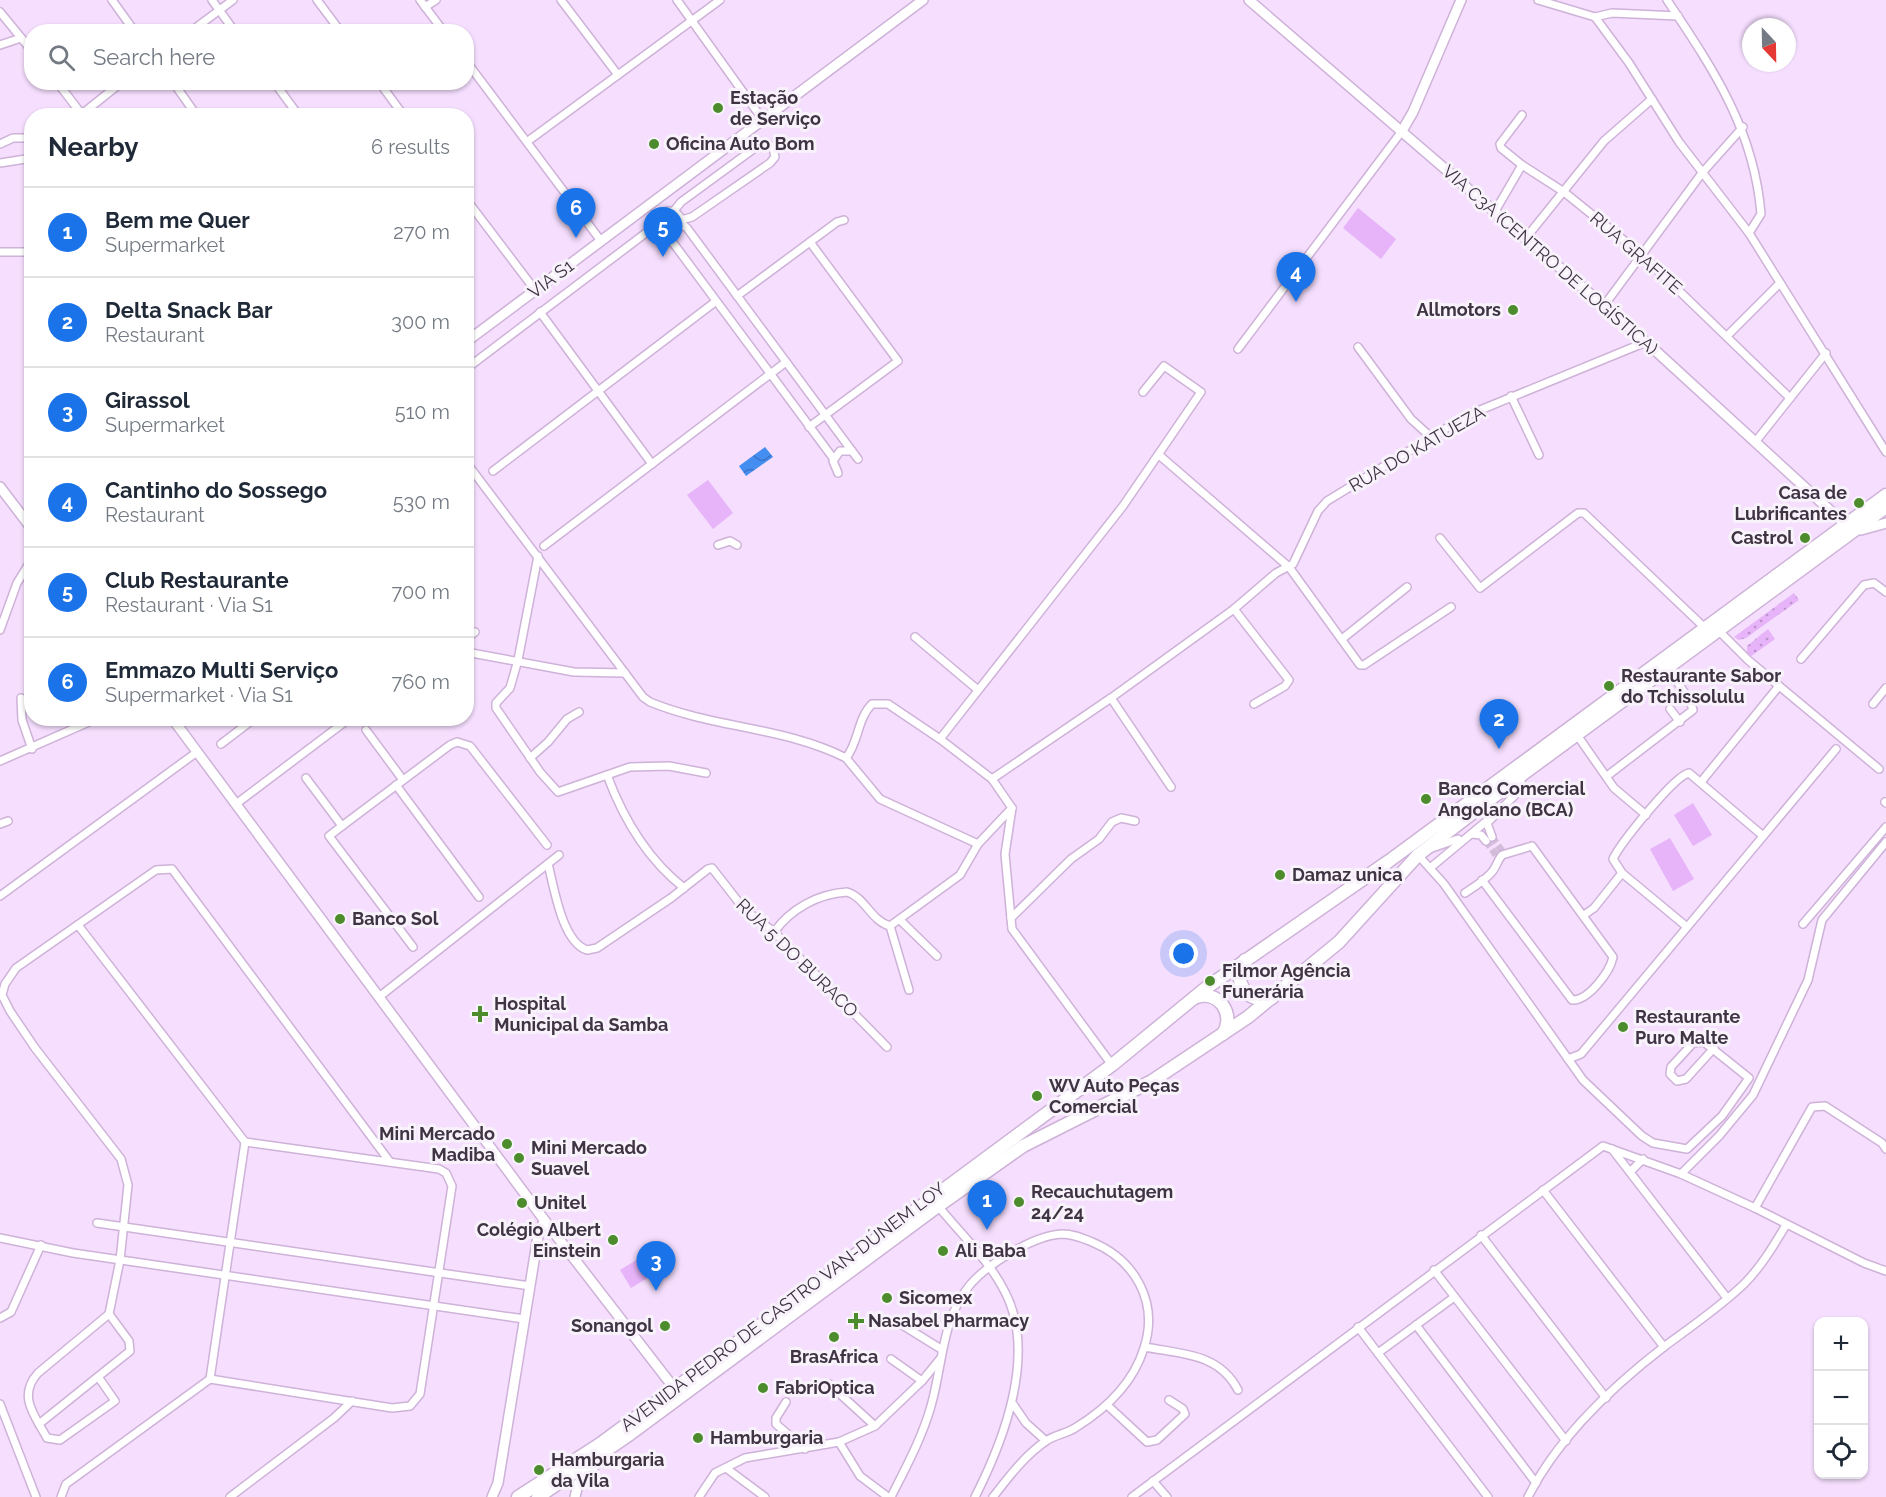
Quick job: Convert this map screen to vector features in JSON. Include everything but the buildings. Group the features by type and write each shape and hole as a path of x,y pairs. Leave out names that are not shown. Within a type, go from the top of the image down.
{"highway":[{"name":"AVENIDA PEDRO DE CASTRO VAN-DÚNEM LOY","path":"538,1497 608,1450 938,1206 1037,1137 1129,1094 1220,1037 1278,994 1339,942 1423,852 1523,774 1719,631 1848,529 1886,495"},
{"name":"AVENIDA PEDRO DE CASTRO VAN-DÚNEM LOY","path":"518,1497 582,1456 1112,1065 1249,956 1389,861 1705,628 1848,529 1886,507"},
{"path":"1249,956 1239,972 1244,990 1260,999 1278,994"},
{"path":"1191,1000 1205,996 1223,1005 1228,1024 1220,1037"}],"street":[{"path":"112,0 129,24"},
{"path":"212,0 229,24"},
{"path":"201,24 233,0"},
{"path":"317,0 334,24"},
{"path":"420,0 438,24"},
{"path":"425,8 436,0"},
{"path":"561,0 618,75"},
{"path":"677,0 763,120"},
{"path":"528,141 720,0"},
{"name":"VIA S1","path":"474,333 535,290 923,0"},
{"name":"VIA C3A (CENTRO DE LOGÍSTICA)","path":"1249,0 1646,342 1756,441 1848,529"},
{"path":"1238,349 1402,131 1413,112 1461,0"},
{"path":"1539,0 1595,17 1618,12 1678,16"},
{"path":"1667,0 1713,69 1743,127 1761,214 1749,233"},
{"path":"0,12 24,42"},
{"path":"1595,17 1679,142 1749,233 1886,452"},
{"path":"0,45 21,38"},
{"path":"474,71 601,241"},
{"path":"63,90 77,108"},
{"path":"90,108 112,90"},
{"path":"179,90 191,108"},
{"path":"280,90 293,108"},
{"path":"385,90 398,108"},
{"path":"1526,239 1604,141 1652,99"},
{"name":"RUA GRAFITE","path":"1522,115 1500,146 1522,165 1564,192 1642,255 1790,398"},
{"path":"1603,307 1702,173 1743,127"},
{"path":"0,144 13,138 24,138"},
{"path":"474,363 658,224 664,213 673,212 681,202 759,146 770,145 775,152 773,160 692,217 681,222 677,231 665,232"},
{"path":"0,163 24,159"},
{"path":"1494,213 1522,165"},
{"path":"474,210 535,290"},
{"path":"673,212 858,459"},
{"path":"737,296 844,220"},
{"path":"658,224 833,458 833,465 838,473"},
{"path":"809,427 898,361 810,242"},
{"path":"0,252 24,252"},
{"path":"1727,336 1780,283"},
{"path":"493,471 715,302"},
{"path":"540,312 651,464"},
{"name":"RUA DO KATUEZA","path":"992,779 1111,698 1234,609 1276,573 1293,564 1318,511 1327,501 1468,415 1646,342"},
{"path":"1358,347 1411,419 1432,438"},
{"path":"1756,441 1826,354"},
{"path":"544,546 786,362"},
{"path":"940,739 1123,506 1201,392 1164,366 1143,392"},
{"path":"1511,396 1539,455"},
{"path":"833,458 844,449 852,451"},
{"path":"1159,455 1289,567 1362,665 1451,607"},
{"path":"474,472 643,697 661,706 700,719 793,738 846,758 880,799 978,844"},
{"path":"0,487 24,518"},
{"path":"1440,538 1480,588 1578,513 1584,513 1705,628"},
{"path":"1848,529 1886,523"},
{"path":"718,544 730,541 737,545"},
{"path":"538,556 518,660 510,688 496,703 496,708 554,790 563,791 630,767 651,765 706,773"},
{"path":"0,630 3,609 24,572"},
{"path":"1801,659 1864,585 1874,583 1886,592"},
{"path":"1342,639 1407,587"},
{"path":"1234,609 1289,680 1285,686 1254,705"},
{"path":"1719,631 1748,660 1879,770"},
{"path":"915,637 978,690"},
{"path":"474,653 574,672 625,674"},
{"path":"1607,776 1690,714 1692,704 1668,669"},
{"path":"1701,782 1779,686"},
{"path":"1873,704 1886,688"},
{"path":"21,698 24,726"},
{"path":"1111,698 1171,787"},
{"path":"846,758 853,746 865,711 872,704 879,702 888,704 940,739 992,779 1012,808 1005,854 1011,918 1016,937 1112,1065"},
{"path":"1670,709 1680,722"},
{"path":"530,758 548,742 567,719 579,712"},
{"path":"24,726 32,749"},
{"path":"0,761 81,726"},
{"path":"178,726 545,1221 674,1388"},
{"path":"221,744 245,726"},
{"path":"236,804 339,726"},
{"path":"366,730 403,780"},
{"path":"1577,735 1614,788 1646,815"},
{"path":"412,947 329,836 396,785 450,745 464,743 470,746 547,845"},
{"path":"1568,1059 1581,1054 1836,749"},
{"path":"0,896 197,752"},
{"path":"1687,927 1622,873 1613,859 1646,815 1683,774 1689,773 1762,835"},
{"path":"1430,868 1518,792 1523,774"},
{"path":"548,864 566,927 573,939 587,950 597,948 684,888 663,872 644,846 616,800 607,775"},
{"path":"306,778 342,826"},
{"path":"396,785 479,897"},
{"path":"890,926 960,875 978,844 1012,808"},
{"path":"1011,918 1071,858 1099,839 1112,822 1121,818 1135,821"},
{"path":"1489,819 1487,828 1489,839 1477,833 1423,852 1430,868 1583,1080 1642,1136 1653,1143 1687,1149 1728,1109 1749,1078 1714,1048 1701,1040 1693,1043 1671,1067 1672,1077 1680,1082 1686,1079 1714,1048"},
{"path":"0,824 8,822"},
{"path":"1803,924 1886,826"},
{"path":"1681,1174 1719,1136 1753,1095 1808,980 1822,920 1886,842"},
{"path":"1466,893 1493,870 1500,855 1532,846 1613,957 1608,968 1586,996 1579,1001 1572,1000 1482,880"},
{"path":"379,997 559,855"},
{"name":"RUA 5 DO BURACO","path":"684,888 710,868 717,873 744,909 774,933 887,1047"},
{"path":"99,1378 115,1401 60,1440 47,1438 27,1403 30,1384 33,1378 109,1314 120,1260 128,1185 121,1159 35,1048 2,995 4,984 16,968 156,870 172,869 390,1162"},
{"path":"1584,915 1594,908 1622,873"},
{"path":"774,933 790,913 800,907 828,896 852,893 873,916 890,926 909,990"},
{"path":"900,920 937,956"},
{"path":"61,1497 66,1484 210,1380 402,1408 416,1400 420,1394 452,1186 450,1179 439,1169 245,1142 78,925"},
{"path":"1755,1208 1812,1107 1818,1104 1825,1106 1882,1143 1886,1149"},
{"path":"210,1380 245,1142"},
{"path":"1610,1147 1727,1299"},
{"path":"1132,1497 1596,1149 1610,1147 1681,1174 1864,1263 1886,1271"},
{"path":"1630,1172 1642,1159"},
{"path":"1543,1190 1664,1347"},
{"path":"938,1206 1005,1292 1017,1333 1013,1404 1003,1436 975,1497"},
{"path":"492,1497 498,1483 539,1230 545,1221"},
{"path":"97,1223 530,1286"},
{"path":"1528,1497 1566,1441 1606,1398 1664,1347 1727,1299 1760,1264 1786,1225"},
{"path":"839,1442 860,1476 889,1497 917,1446 931,1407 941,1349 956,1305 969,1285 988,1268 1043,1238 1061,1234 1078,1236 1110,1250 1129,1266 1142,1286 1149,1308 1145,1347 1131,1378 1107,1405 1073,1430 1046,1441 1013,1472 993,1497"},
{"path":"1481,1235 1606,1398"},
{"path":"0,1238 73,1253 524,1320"},
{"path":"0,1318 11,1312 41,1245"},
{"path":"1434,1270 1453,1298 1566,1441"},
{"path":"1378,1353 1453,1298"},
{"path":"39,1424 130,1352 129,1341 109,1314"},
{"path":"900,1323 941,1349"},
{"path":"1416,1325 1536,1483"},
{"path":"1358,1328 1486,1496"},
{"path":"1145,1347 1204,1358 1226,1371 1238,1390"},
{"path":"891,1359 922,1381"},
{"path":"699,1497 715,1473 745,1458 839,1442 875,1426 922,1381 940,1359"},
{"path":"829,1384 875,1426"},
{"path":"1107,1405 1147,1442 1157,1440 1185,1414 1183,1409 1169,1400"},
{"path":"230,1497 334,1418 352,1401"},
{"path":"786,1402 776,1418 776,1424 805,1449"},
{"path":"0,1404 36,1497"},
{"path":"1013,1404 1026,1423 1046,1441"},
{"path":"575,1497 584,1475 608,1450"},
{"path":"726,1468 765,1497"},
{"path":"1153,1481 1167,1497"}],"shaded area":[{"path":"1358,208 1396,239 1381,259 1343,228"},
{"path":"708,480 733,513 713,529 687,495"},
{"path":"1794,593 1799,600 1746,638 1739,640 1734,637"},
{"path":"1768,629 1775,639 1750,657 1747,654 1747,646"},
{"path":"1693,803 1712,835 1693,846 1674,815"},
{"path":"1670,838 1694,879 1673,891 1650,849"},
{"path":"643,1256 654,1274 631,1288 620,1270"}],"water":[{"path":"765,447 773,457 746,476 739,466"}],"tunnel":[{"path":"1492,837 1502,851"},
{"path":"1486,841 1496,855"}],"place":[{"name":"Estação de Serviço","path":"718,108"},
{"name":"Oficina Auto Bom","path":"654,144"},
{"name":"Emmazo Multi Serviço","path":"576,238"},
{"name":"Club Restaurante","path":"663,257"},
{"name":"Cantinho do Sossego","path":"1296,302"},
{"name":"Allmotors","path":"1513,310"},
{"name":"Casa de Lubrificantes","path":"1859,503"},
{"name":"Castrol","path":"1805,538"},
{"name":"Restaurante Sabor do Tchissolulu","path":"1609,686"},
{"name":"Delta Snack Bar","path":"1499,749"},
{"name":"Banco Comercial Angolano (BCA)","path":"1426,799"},
{"name":"Damaz unica","path":"1280,875"},
{"name":"Banco Sol","path":"340,919"},
{"name":"Filmor Agência Funerária","path":"1210,981"},
{"name":"Hospital Municipal da Samba","path":"480,1014"},
{"name":"Restaurante Puro Malte","path":"1623,1027"},
{"name":"WV Auto Peças Comercial","path":"1037,1096"},
{"name":"Mini Mercado Madiba","path":"507,1144"},
{"name":"Mini Mercado Suavel","path":"519,1158"},
{"name":"Recauchutagem 24/24","path":"1019,1202"},
{"name":"Unitel","path":"522,1203"},
{"name":"Bem me Quer","path":"987,1230"},
{"name":"Colégio Albert Einstein","path":"613,1240"},
{"name":"Ali Baba","path":"943,1251"},
{"name":"Girassol","path":"656,1291"},
{"name":"Sicomex","path":"887,1298"},
{"name":"Nasabel Pharmacy","path":"856,1321"},
{"name":"Sonangol","path":"665,1326"},
{"name":"BrasAfrica","path":"834,1337"},
{"name":"FabriOptica","path":"763,1388"},
{"name":"Hamburgaria","path":"698,1438"},
{"name":"Hamburgaria da Vila","path":"539,1470"}]}
